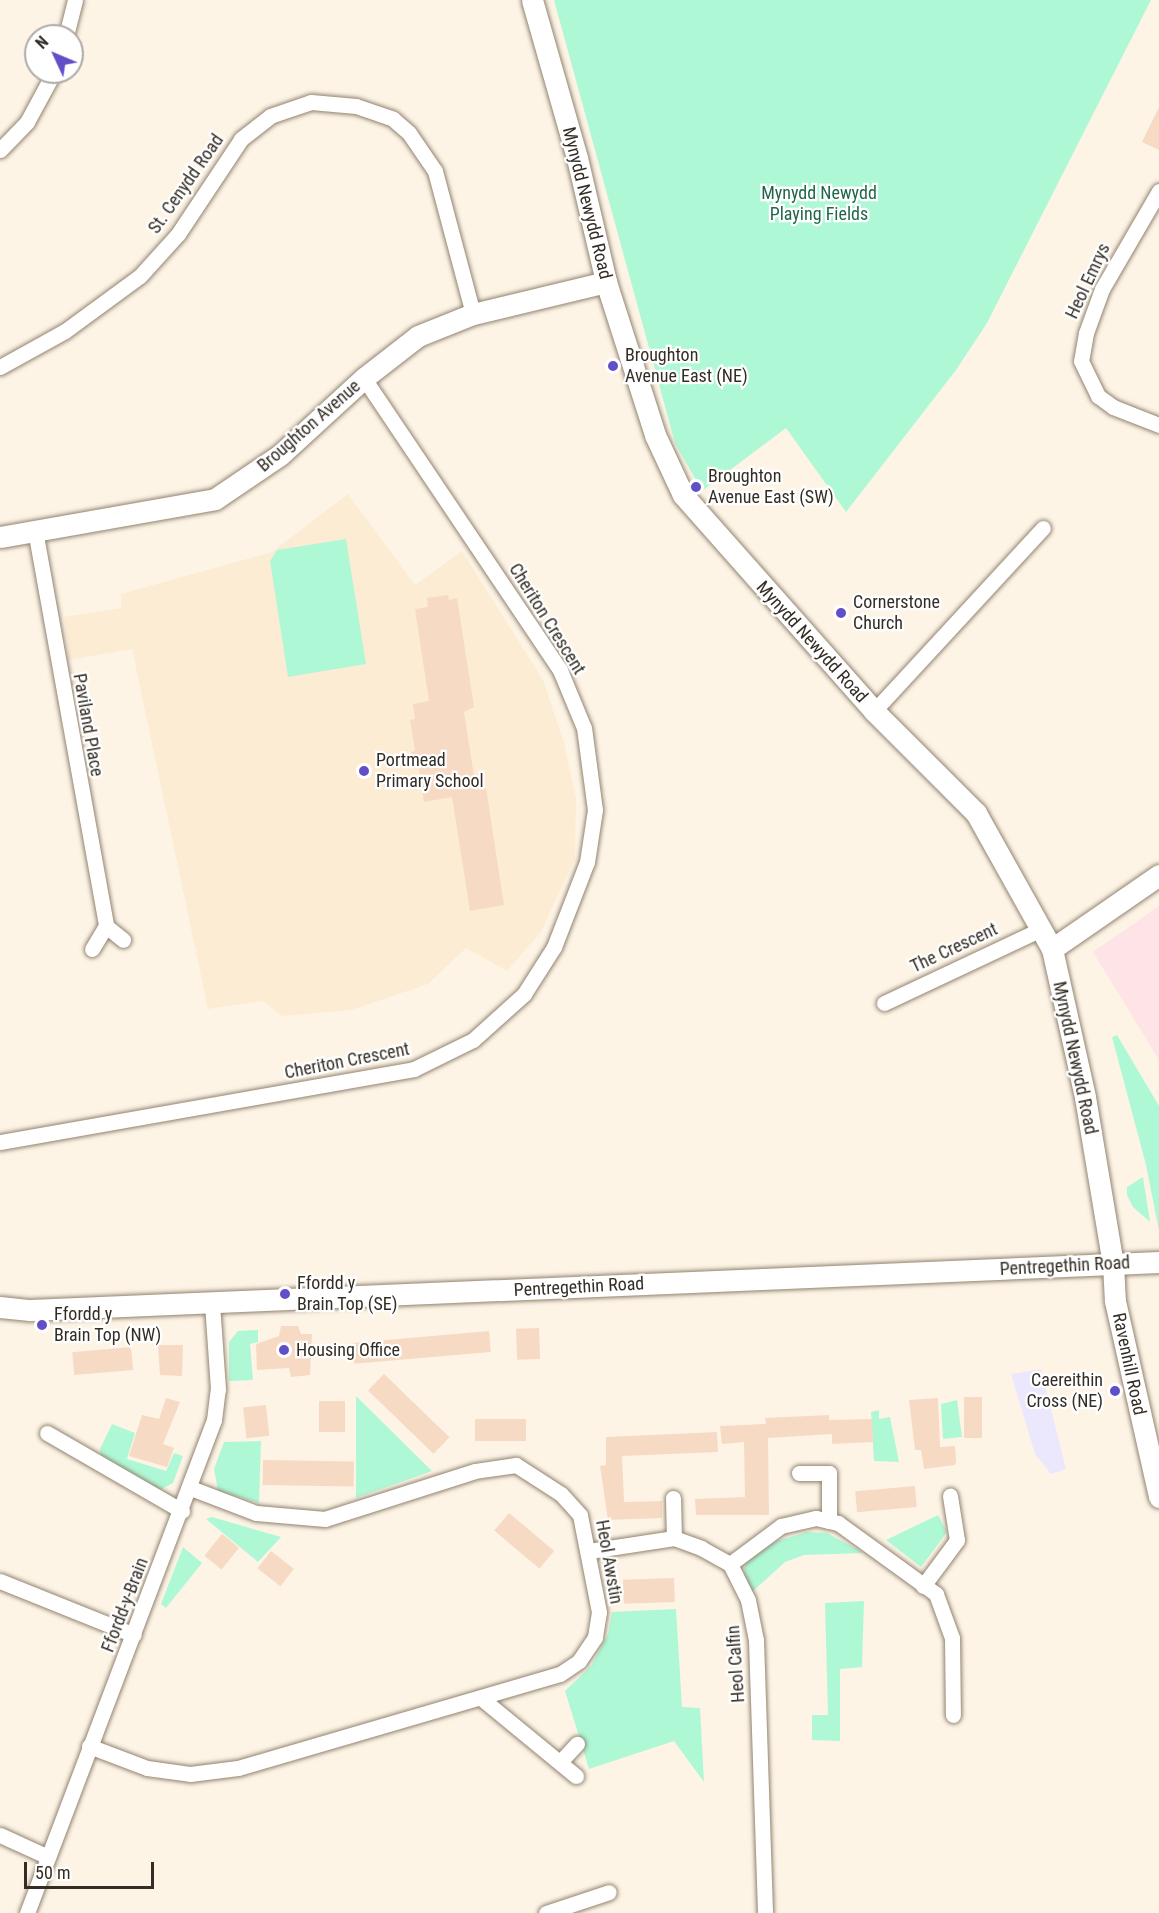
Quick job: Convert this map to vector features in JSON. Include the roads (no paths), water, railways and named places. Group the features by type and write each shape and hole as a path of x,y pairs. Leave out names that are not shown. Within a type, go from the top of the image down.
{"street":[{"path":"69,24 75,0"},
{"name":"Mynydd Newydd Road","path":"532,0 578,158 606,282 655,435 683,495 874,711 976,813 1052,949 1085,1097 1113,1264"},
{"path":"0,150 27,122 48,84"},
{"name":"St. Cenydd Road","path":"0,367 65,331 140,276 178,234 241,139 270,116 311,102 356,106 393,118 409,133 435,171 473,314"},
{"name":"Heol Emrys","path":"1159,191 1102,289 1086,333 1081,361 1098,396 1113,407 1159,425"},
{"name":"Broughton Avenue","path":"0,537 215,499 280,455 364,378 418,336 473,314 606,282"},
{"name":"Cheriton Crescent","path":"0,1142 414,1070 473,1040 524,994 554,947 587,862 595,810 584,728 560,670 364,378"},
{"path":"874,711 1043,528"},
{"name":"Paviland Place","path":"35,530 106,926"},
{"path":"1052,949 1159,875"},
{"path":"92,949 106,926 123,940"},
{"name":"The Crescent","path":"884,1003 1041,929"},
{"name":"Pentregethin Road","path":"0,1307 30,1310 212,1303 1159,1262"},
{"name":"Ravenhill Road","path":"1113,1264 1115,1301 1159,1497"},
{"name":"Ffordd-y-Brain","path":"27,1913 45,1856 191,1488 214,1420 217,1399 212,1303"},
{"path":"47,1433 182,1511"},
{"name":"Heol Awstin","path":"88,1746 147,1768 190,1774 238,1768 560,1674 579,1661 595,1637 599,1612 589,1551 580,1515 561,1494 516,1466 475,1471 326,1519 256,1513 191,1488"},
{"path":"799,1473 829,1473 829,1521"},
{"path":"923,1586 957,1540 950,1496"},
{"path":"673,1498 674,1538"},
{"path":"589,1551 674,1538 701,1548 730,1564 781,1526 816,1518 838,1523 936,1594 952,1638 953,1715"},
{"name":"Heol Calfin","path":"730,1564 752,1612 756,1640 765,1913"},
{"path":"0,1581 134,1635"},
{"path":"481,1698 576,1776"},
{"path":"560,1762 577,1744"},
{"path":"0,1835 45,1856"},
{"path":"546,1913 609,1892"}],"place":[{"name":"Broughton Avenue East (NE)","path":"613,366"},
{"name":"Broughton Avenue East (SW)","path":"696,487"},
{"name":"Cornerstone Church","path":"841,613"},
{"name":"Portmead Primary School","path":"364,771"},
{"name":"Ffordd y Brain Top (SE)","path":"285,1294"},
{"name":"Ffordd y Brain Top (NW)","path":"42,1325"},
{"name":"Housing Office","path":"284,1350"},
{"name":"Caereithin Cross (NE)","path":"1115,1391"}],"park label":[{"name":"Mynydd Newydd Playing Fields","path":"819,204"}]}
